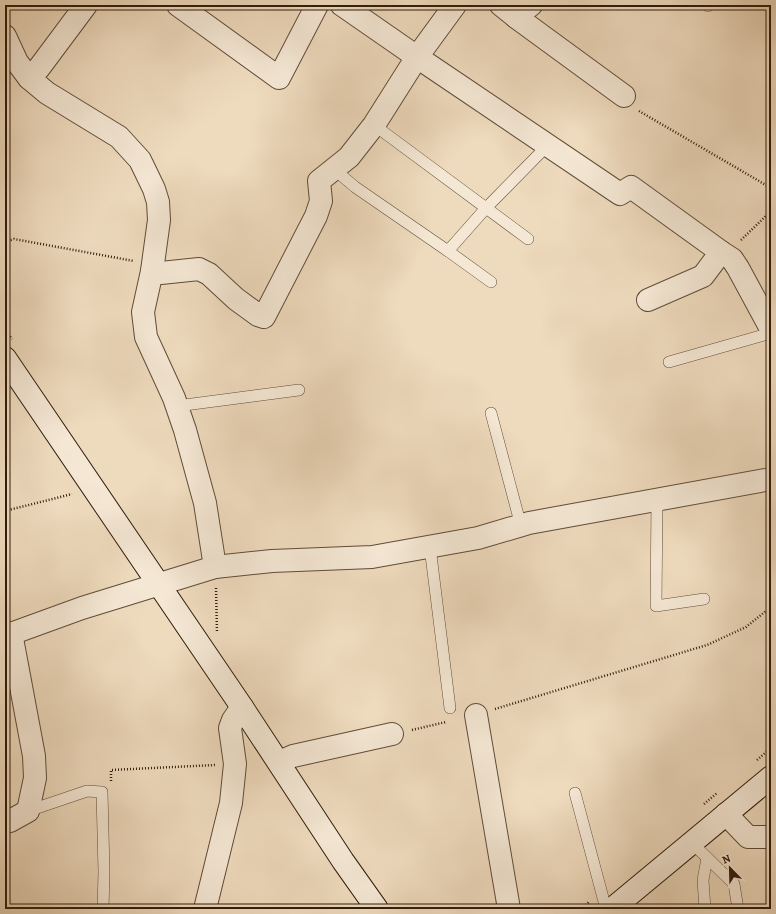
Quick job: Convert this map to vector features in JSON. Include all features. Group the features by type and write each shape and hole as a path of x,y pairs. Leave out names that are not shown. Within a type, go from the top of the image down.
{"street":[{"path":"29,78 39,68 86,5"},
{"path":"178,5 279,78 317,5"},
{"path":"342,5 417,58 620,194 631,187 732,259 771,329"},
{"path":"153,268 161,273 199,269 209,274 236,299 258,315 264,317 316,216 321,201 319,181 349,157 374,125 417,58 455,5"},
{"path":"516,9 624,96"},
{"path":"5,36 17,62 29,78 47,93 120,137 140,160 154,189 158,202 159,220 153,268 143,312 146,337 177,406 185,430 205,503 215,567"},
{"path":"648,300 703,276 723,254"},
{"path":"5,358 242,707 343,861 377,909"},
{"path":"5,822 10,821 28,811 34,778 34,756 8,635 82,608 215,567 272,561 372,557 478,538 537,522 771,479"},
{"path":"205,909 231,804 236,764 230,728 233,720 242,707"},
{"path":"476,715 509,909"},
{"path":"278,762 293,756 392,734"},
{"path":"612,909 771,777"},
{"path":"726,814 748,837 771,837"}],"lane":[{"path":"374,125 528,239"},
{"path":"448,251 486,208 548,146"},
{"path":"334,170 355,187 491,282"},
{"path":"669,362 771,333"},
{"path":"177,406 298,390"},
{"path":"491,413 520,526"},
{"path":"657,500 656,606 704,599"},
{"path":"430,547 450,708"},
{"path":"28,811 87,791 102,792 104,872 103,909"},
{"path":"575,793 606,909"},
{"path":"692,843 734,884 738,909"},
{"path":"704,909 703,880 707,858"}],"path":[{"path":"624,96 624,102 771,188"},
{"path":"723,254 771,211"},
{"path":"5,242 14,239 153,268"},
{"path":"5,511 77,493"},
{"path":"215,567 217,636"},
{"path":"392,734 476,715 707,645 746,627 771,607"},
{"path":"102,792 112,791 111,770 236,764"}]}
